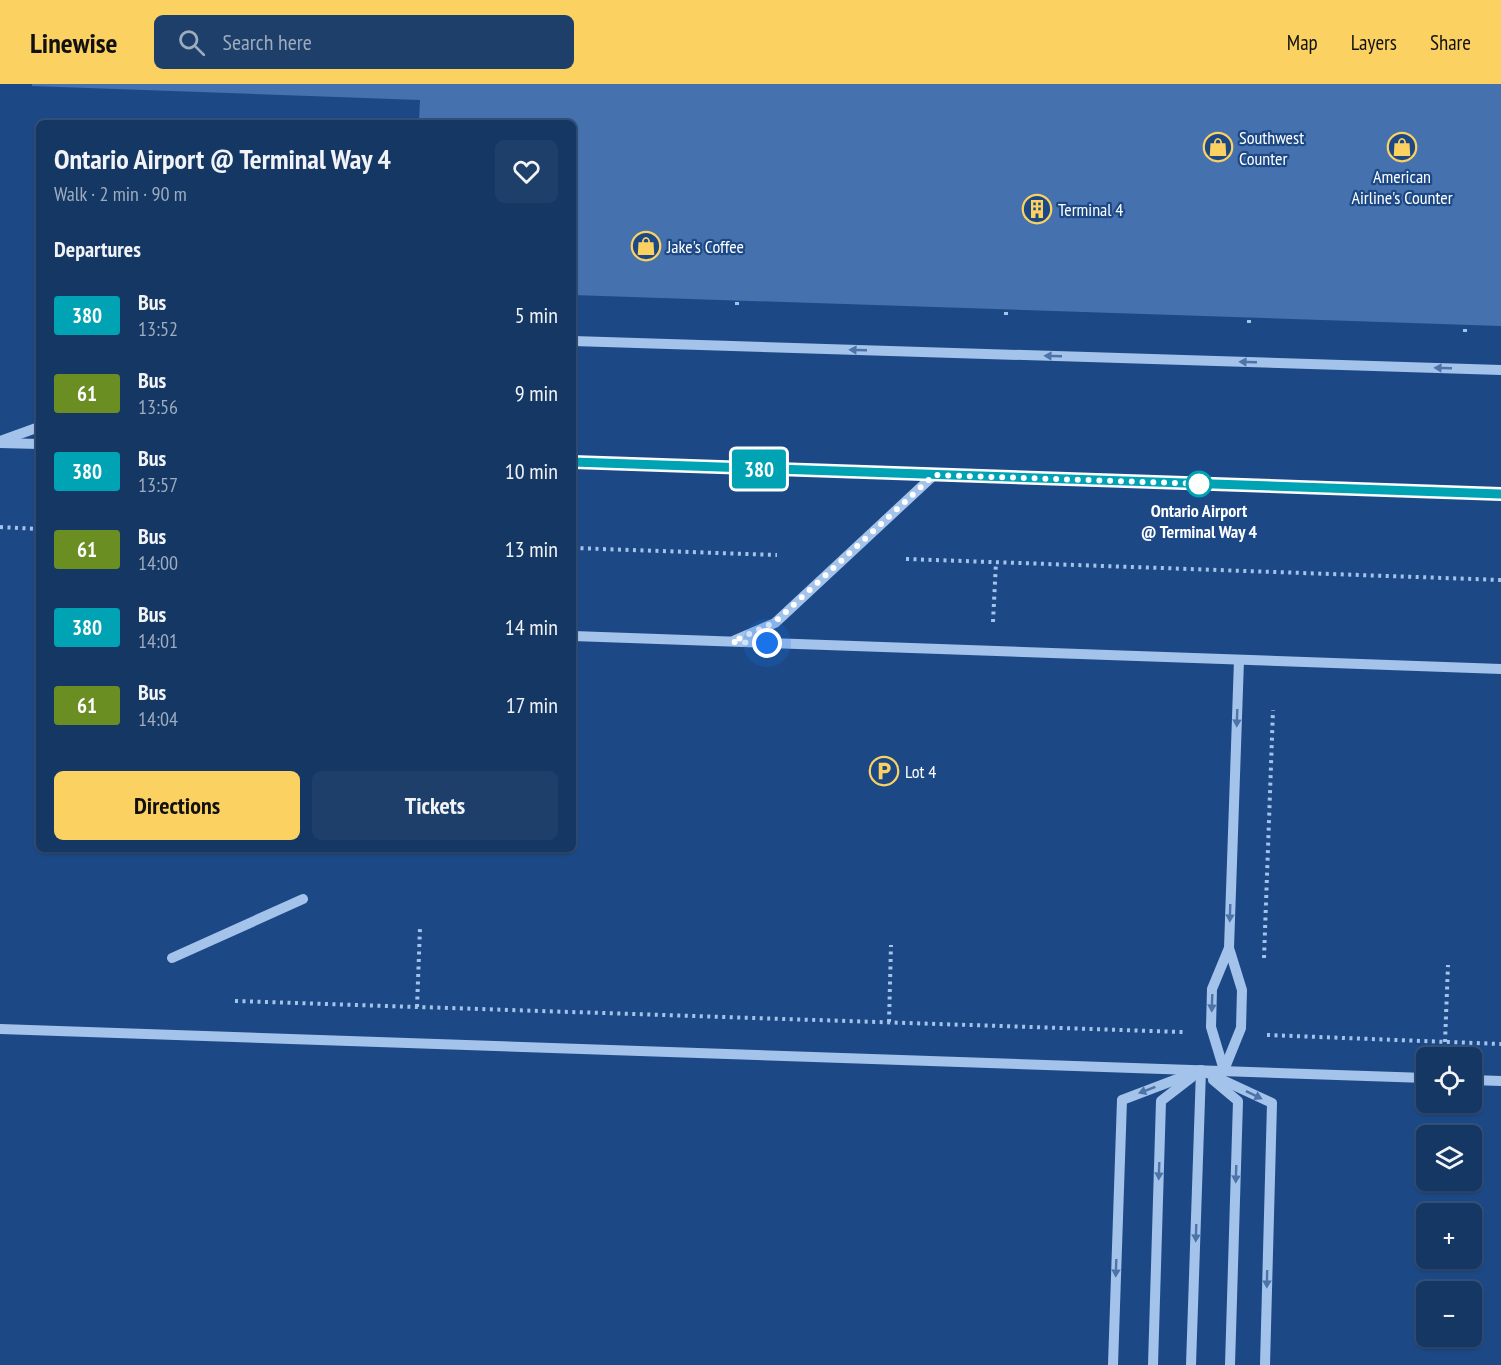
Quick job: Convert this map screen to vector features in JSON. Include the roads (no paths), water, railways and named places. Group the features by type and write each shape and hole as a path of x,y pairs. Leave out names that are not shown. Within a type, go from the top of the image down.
{"lane":[{"path":"576,340 1501,370"},
{"path":"0,442 36,428"},
{"path":"0,442 36,444"},
{"path":"576,462 1501,494"},
{"path":"732,642 775,622 934,475"},
{"path":"576,636 1501,669"},
{"path":"1224,1070 1241,1028 1242,990 1229,948 1239,660"},
{"path":"172,958 303,899"},
{"path":"1224,1070 1211,1027 1212,989 1229,948"},
{"path":"0,1029 1416,1078"},
{"path":"1153,1365 1161,1101 1201,1070"},
{"path":"1191,1365 1201,1070"},
{"path":"1201,1070 1238,1101 1230,1365"},
{"path":"1113,1365 1122,1100 1201,1070 1272,1103 1266,1365"},
{"path":"1482,1080 1501,1081"}],"place":[{"name":"Southwest Counter","path":"1218,147"},
{"name":"American Airline's Counter","path":"1402,147"},
{"name":"Terminal 4","path":"1037,209"},
{"name":"Jake's Coffee","path":"646,246"},
{"name":"Ontario Airport @ Terminal Way 4","path":"1199,484"},
{"name":"Lot 4","path":"884,771"}]}
